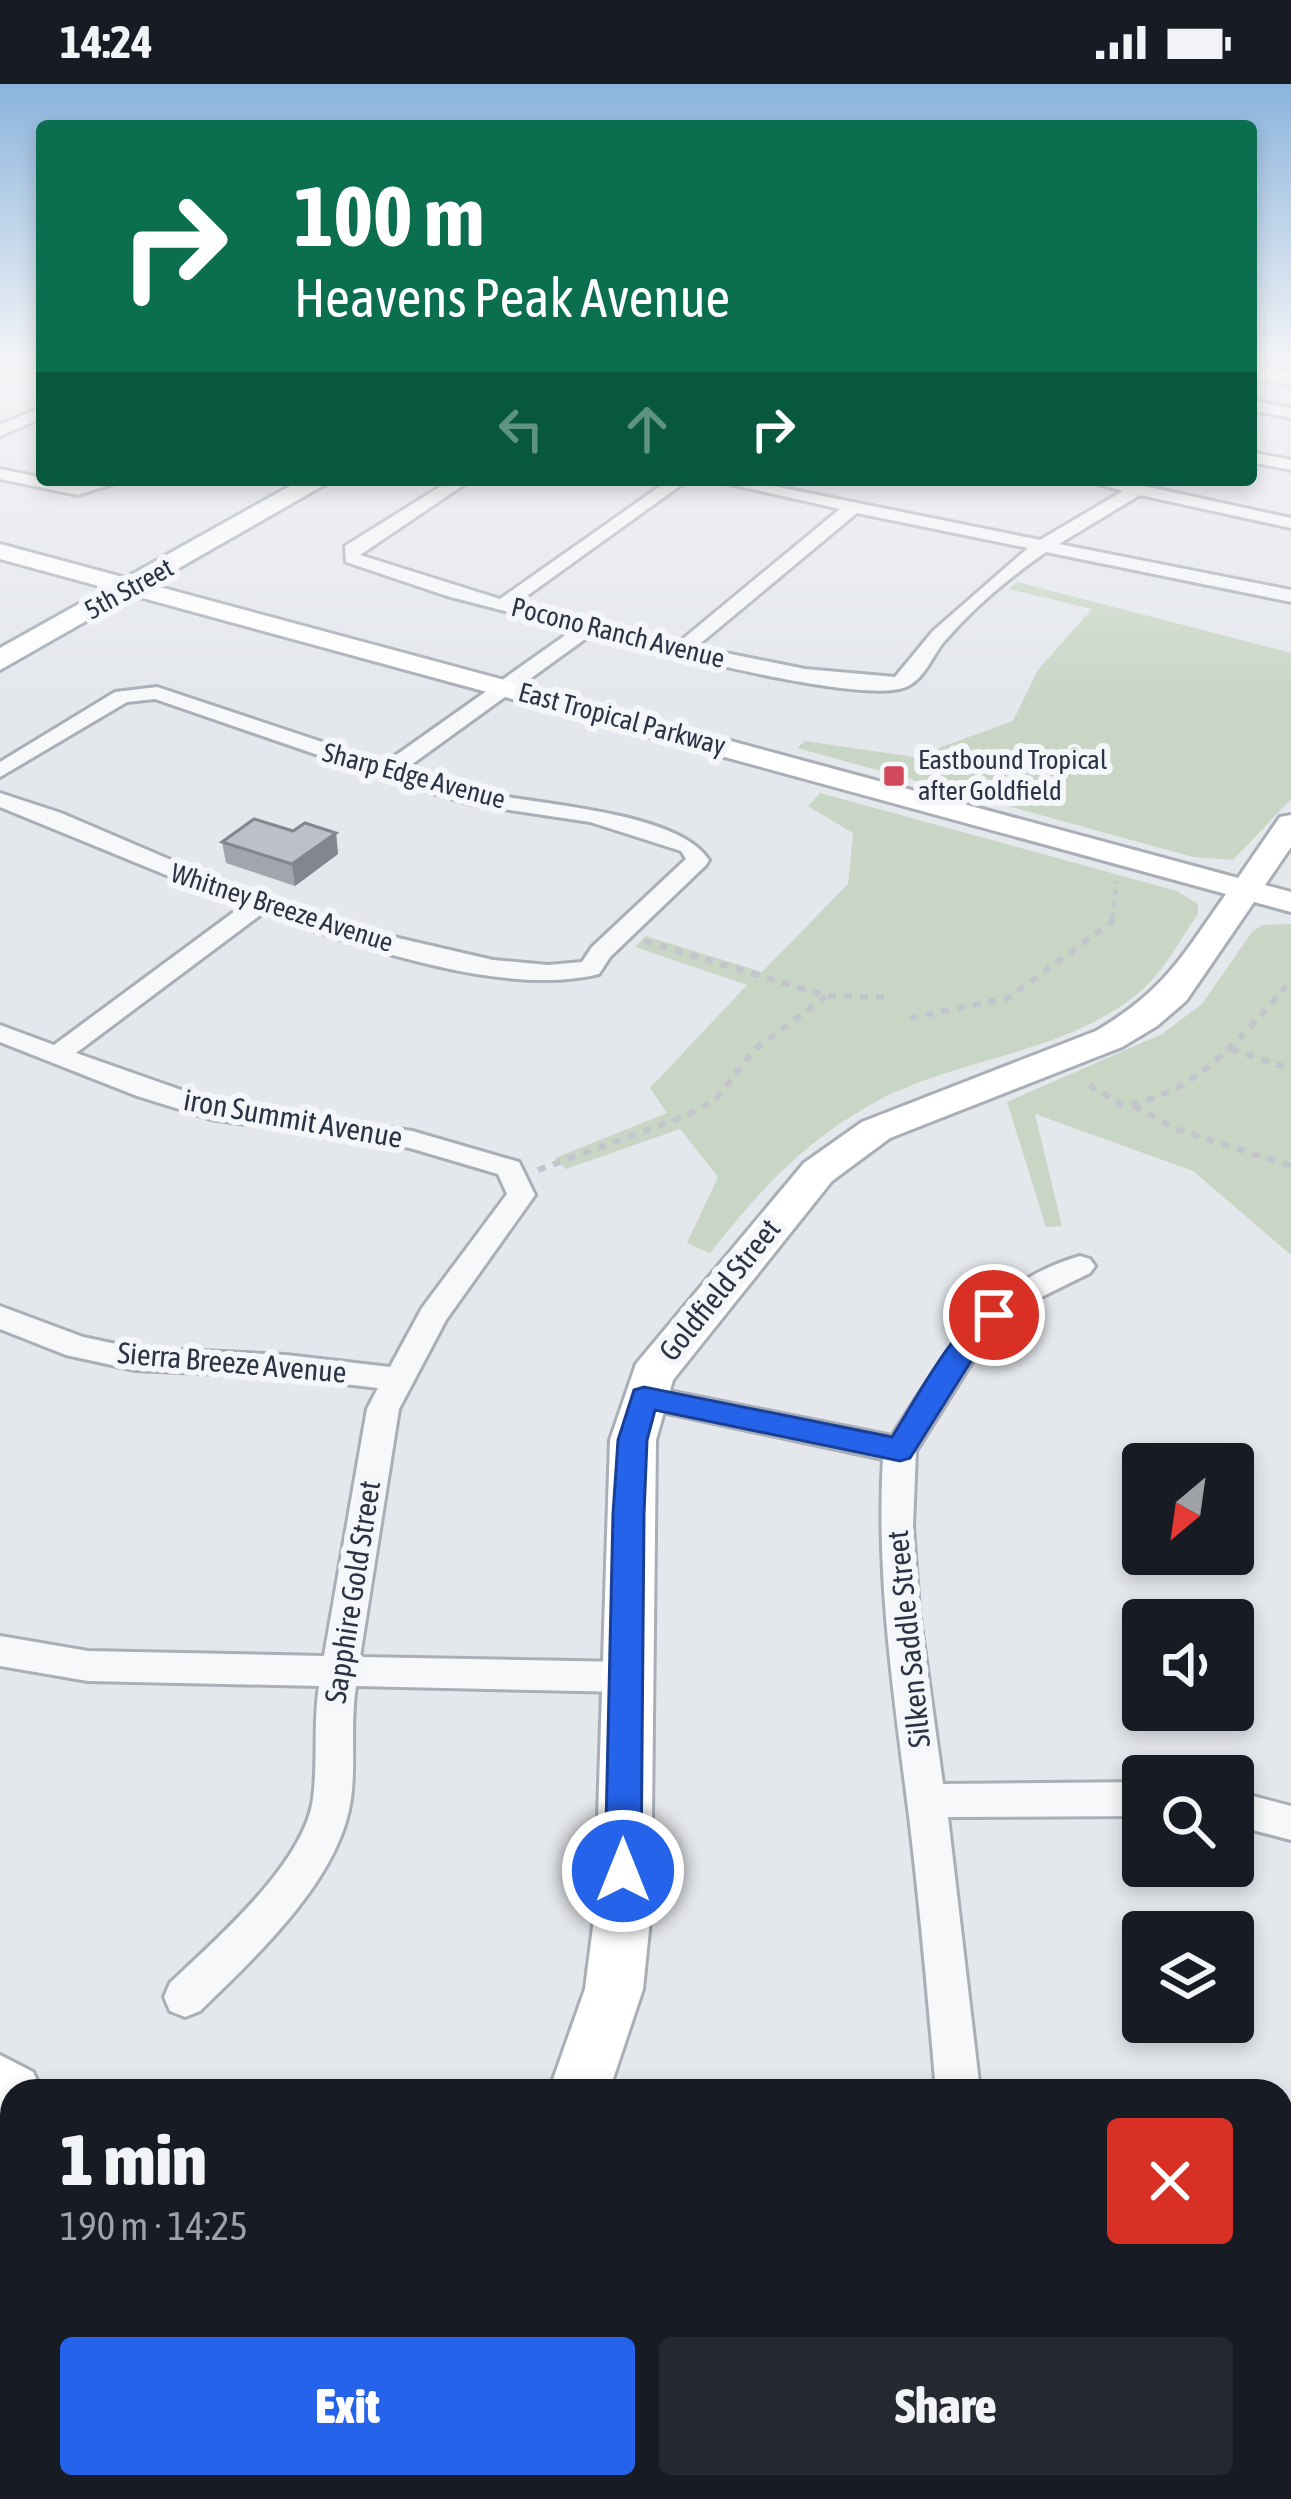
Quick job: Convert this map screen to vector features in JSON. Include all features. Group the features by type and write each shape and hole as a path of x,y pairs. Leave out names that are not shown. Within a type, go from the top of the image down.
{"main road":[{"name":"5th Street","path":"0,632 266,486"},
{"name":"5th Street","path":"0,661 309,486"},
{"name":"East Tropical Parkway","path":"0,551 1291,902"},
{"name":"Goldfield Street","path":"583,2079 614,1989 623,1911 633,1440 652,1375 818,1172 876,1130 1109,1039 1174,994 1291,824"}],"street":[{"path":"0,474 36,480"},
{"name":"Pocono Ranch Avenue","path":"453,486 351,550 352,558 504,604 859,687 889,687 909,677 933,642 1046,544"},
{"path":"504,604 671,486"},
{"path":"747,486 851,509 960,525 1291,596"},
{"path":"1119,486 1291,523"},
{"path":"1046,544 1109,511 1136,490"},
{"path":"682,649 851,509"},
{"path":"387,772 591,626"},
{"name":"Sharp Edge Avenue","path":"0,771 122,696 157,693 387,772 476,798 593,817 689,846 698,853 698,860 620,934"},
{"name":"Whitney Breeze Avenue","path":"0,800 91,833 162,868 428,955 576,972 590,969 620,934"},
{"path":"56,1055 263,902"},
{"name":"iron Summit Avenue","path":"0,1033 221,1113 412,1139 509,1168 517,1178"},
{"name":"Sapphire Gold Street","path":"185,1997 266,1919 314,1847 332,1802 332,1726 382,1409 433,1315 516,1206 521,1195 517,1178"},
{"name":"Silken Saddle Street","path":"957,2079 901,1611 896,1527 900,1450 968,1343 994,1315 1016,1297 1080,1265"},
{"name":"Sierra Breeze Avenue","path":"0,1317 77,1347 135,1359 286,1366 398,1379"},
{"path":"644,1397 900,1450"},
{"path":"0,1651 88,1666 626,1677"},
{"path":"926,1801 1122,1798"},
{"path":"1254,1813 1291,1823"}],"path":[{"path":"910,1018 1008,998 1112,922 1117,881"},
{"path":"620,934 827,996 884,997"},
{"path":"1134,1106 1165,1094 1231,1049 1291,981"},
{"path":"517,1178 702,1107 732,1082 756,1048 827,996"},
{"path":"1231,1049 1291,1069"},
{"path":"1089,1085 1112,1103 1134,1106 1176,1129 1291,1166"}],"green space":[{"path":"1017,582 1291,653 1291,799 1233,860 1193,857 797,748 805,741 914,757 1013,721 1038,670 1092,609 1009,589"},
{"path":"820,793 1177,891 1198,904 1198,914 1157,975 1121,1006 1053,1040 905,1088 847,1119 783,1170 710,1253 687,1243 718,1177 680,1129 566,1169 555,1158 667,1113 650,1088 747,985 635,947 646,936 762,972 848,884 853,833 808,806"},
{"path":"1291,924 1291,1255 1193,1171 1035,1114 1062,1226 1046,1227 1007,1102 1162,1034 1202,1004 1252,932 1262,925"}],"building":[{"path":"254,819 293,831 305,823 336,833 292,864 222,842"}],"place":[{"name":"Eastbound Tropical after Goldfield","path":"894,776"}],"route":[{"path":"623,1871 629,1514 633,1440 644,1397 900,1450 968,1343 994,1315"}]}
